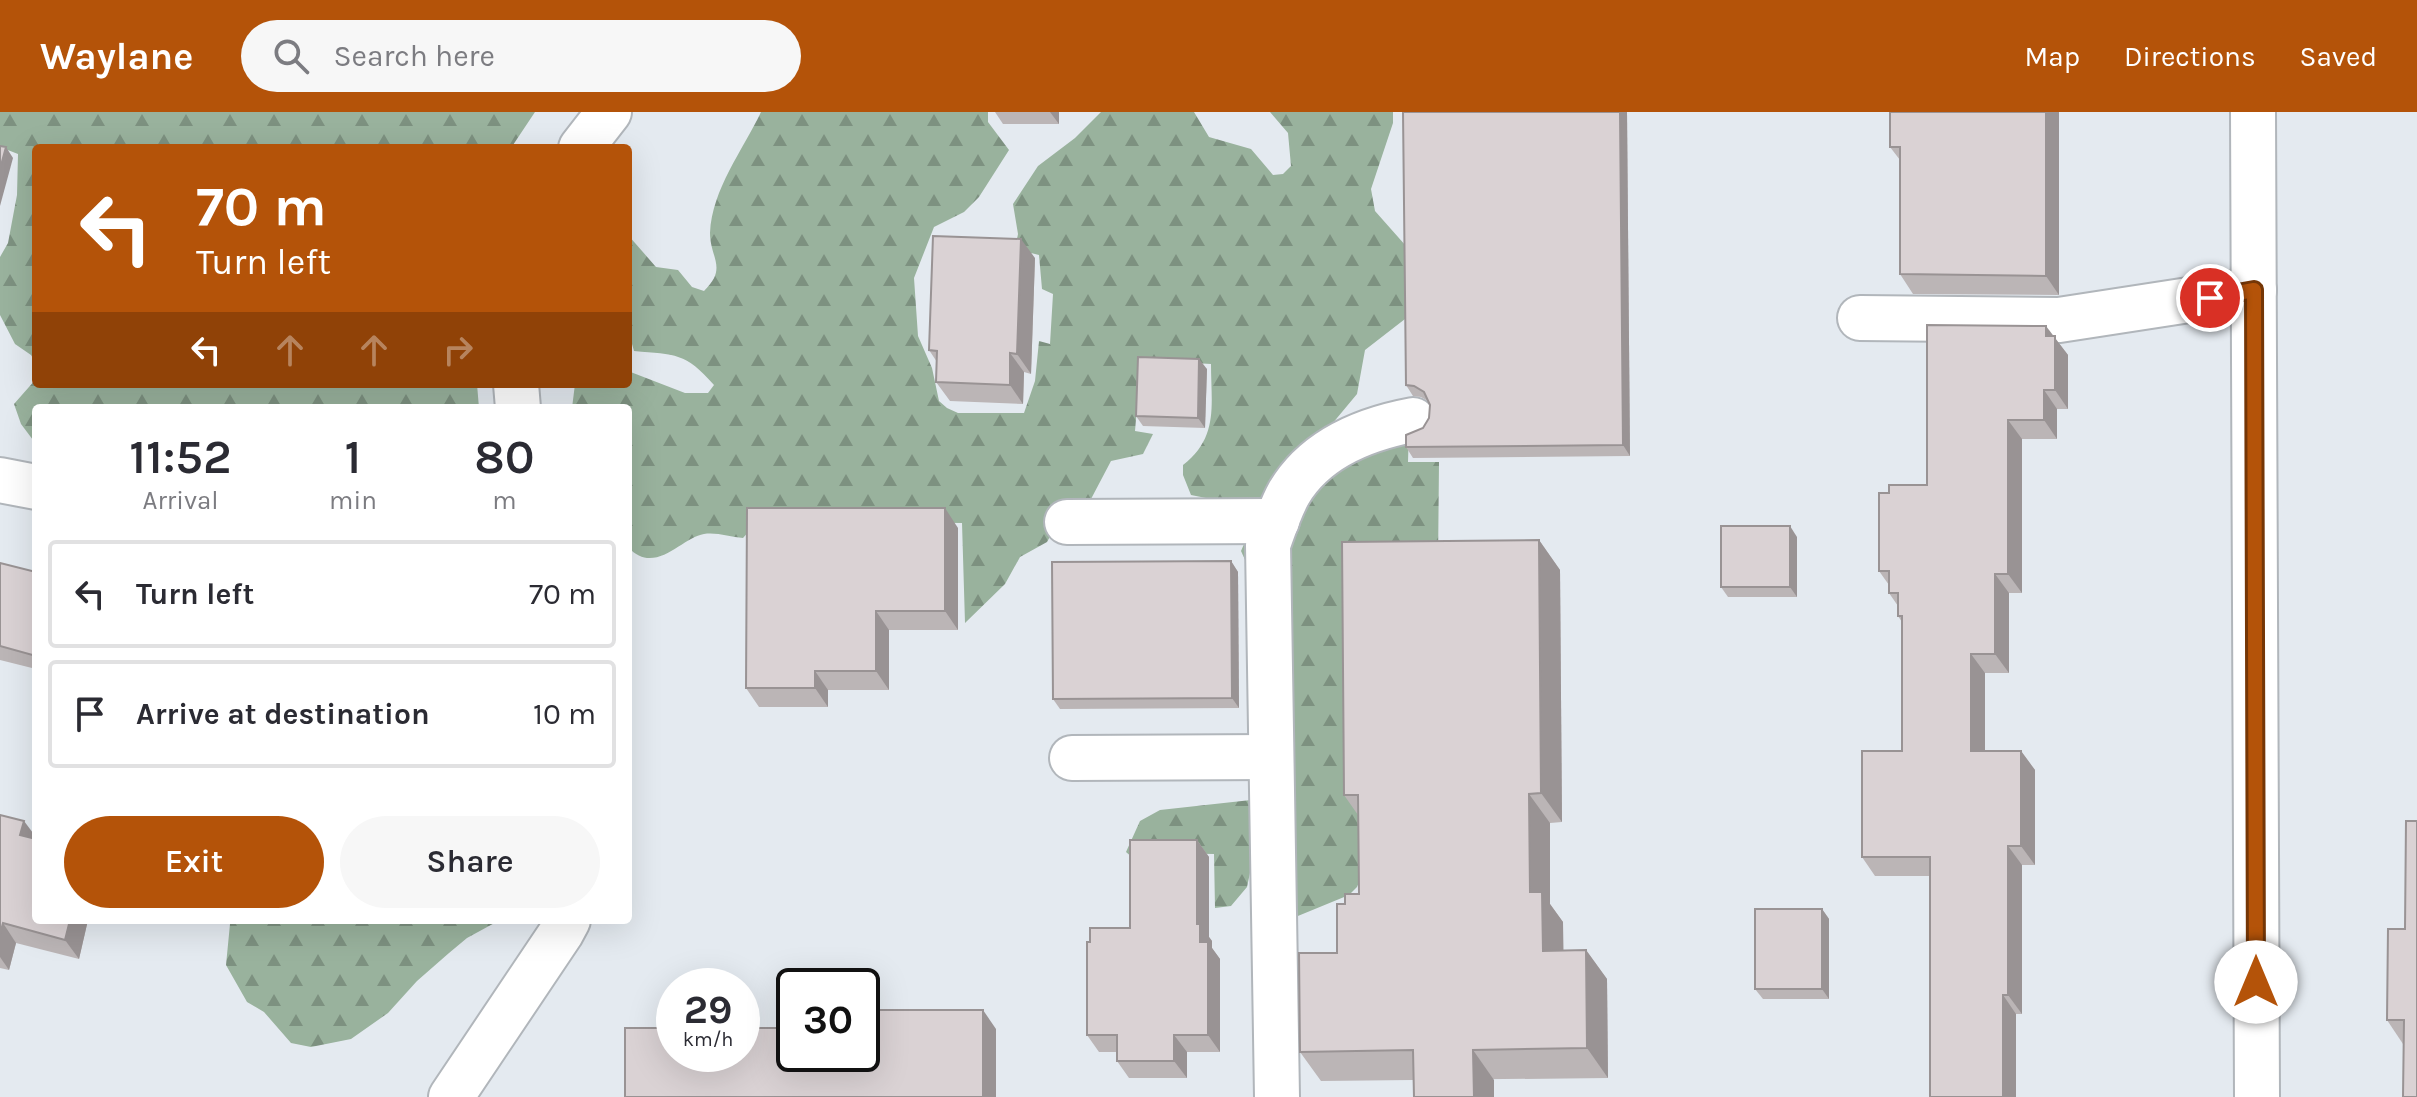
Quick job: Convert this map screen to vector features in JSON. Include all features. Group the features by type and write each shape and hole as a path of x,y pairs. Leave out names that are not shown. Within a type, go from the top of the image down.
{"street":[{"path":"584,144 609,112"},
{"path":"2253,112 2257,1097"},
{"path":"1860,318 2059,320 2254,290"},
{"path":"1277,1097 1268,545 1289,493 1318,459 1353,437 1379,426 1413,420"},
{"path":"0,480 32,486"},
{"path":"1067,522 1277,521"},
{"path":"1072,758 1270,757"},
{"path":"451,1097 565,924"}],"green space":[{"path":"0,112 535,112 514,144 32,144 32,357 15,344 0,315 0,257 8,243 17,195 18,154 0,147"},
{"path":"761,112 988,112 988,122 1009,150 979,197 964,212 934,227 914,278 918,336 932,368 939,401 947,408 958,413 1024,413 1035,381 1039,341 1050,344 1053,294 1042,289 1039,255 1015,249 1018,234 1013,204 1038,166 1075,138 1101,112 1194,112 1209,137 1251,149 1273,175 1283,174 1291,166 1288,133 1270,112 1393,112 1393,123 1371,189 1375,211 1406,246 1405,319 1365,350 1357,394 1332,424 1329,440 1409,427 1408,462 1439,462 1438,565 1358,566 1358,822 1366,838 1369,860 1357,887 1349,895 1293,918 1254,854 1247,887 1231,906 1215,908 1214,854 1144,853 1134,859 1126,852 1140,821 1160,810 1251,800 1261,594 1241,551 1254,521 1231,503 1191,495 1183,475 1183,465 1195,454 1208,432 1212,407 1211,364 1141,360 1135,431 1153,434 1143,454 1111,461 1091,499 1064,511 1047,542 1020,557 1005,584 965,623 962,523 758,521 743,538 704,534 658,557 648,558 632,550 632,404 572,404 574,388 632,388 632,373 685,393 708,393 714,385 695,366 679,357 634,351 632,240 656,267 678,270 692,287 704,291 715,276 716,269 710,233 712,217 730,170"},
{"path":"32,384 32,388 477,388 479,404 32,404 32,439 21,424 14,404"},
{"path":"230,924 493,924 467,938 417,981 388,1013 351,1039 311,1047 291,1043 264,1012 247,1002 226,965"}],"building":[{"path":"1403,112 1620,112 1623,445 1406,447 1406,435 1423,428 1429,418 1430,405 1424,392 1406,385"},
{"path":"1890,112 2046,112 2046,276 1900,274 1900,147 1890,147"},
{"path":"0,146 6,147 0,169"},
{"path":"933,236 1021,239 1017,354 1010,353 1010,385 936,382 937,351 929,350"},
{"path":"1927,325 2046,326 2046,336 2055,336 2055,390 2044,390 2044,420 2008,420 2008,574 1995,574 1995,654 1971,654 1971,751 2021,751 2021,846 2008,846 2008,995 2003,995 2003,1097 1930,1097 1930,857 1862,857 1862,751 1902,751 1902,616 1898,616 1898,593 1889,593 1889,571 1879,571 1879,493 1889,493 1889,485 1927,485"},
{"path":"1138,357 1199,359 1198,418 1136,416"},
{"path":"747,508 945,508 945,611 876,611 876,671 815,671 815,688 746,688"},
{"path":"1721,526 1790,526 1790,587 1721,587"},
{"path":"1539,540 1541,793 1529,794 1530,892 1542,892 1543,951 1586,950 1587,1048 1473,1050 1474,1097 1414,1097 1413,1050 1300,1052 1299,953 1337,953 1337,904 1345,904 1345,894 1359,894 1358,795 1344,795 1342,542"},
{"path":"1231,561 1232,698 1053,699 1052,562"},
{"path":"0,563 32,571 32,655 0,646"},
{"path":"0,815 24,821 20,835 32,838 32,924 69,924 65,940 3,923 0,934"},
{"path":"2406,821 2417,821 2417,1097 2403,1097 2404,1020 2387,1020 2388,929 2405,929"},
{"path":"1130,840 1197,840 1197,924 1200,924 1200,942 1208,942 1208,1035 1174,1035 1174,1061 1117,1061 1117,1035 1087,1035 1087,942 1090,942 1090,928 1130,928"},
{"path":"1755,909 1822,909 1822,989 1755,989"},
{"path":"880,1010 983,1010 983,1097 625,1097 625,1028 656,1028 656,1072 760,1072 760,1028 776,1028 776,1072 880,1072"}],"route":[{"path":"2210,298 2254,290 2256,982"}]}
